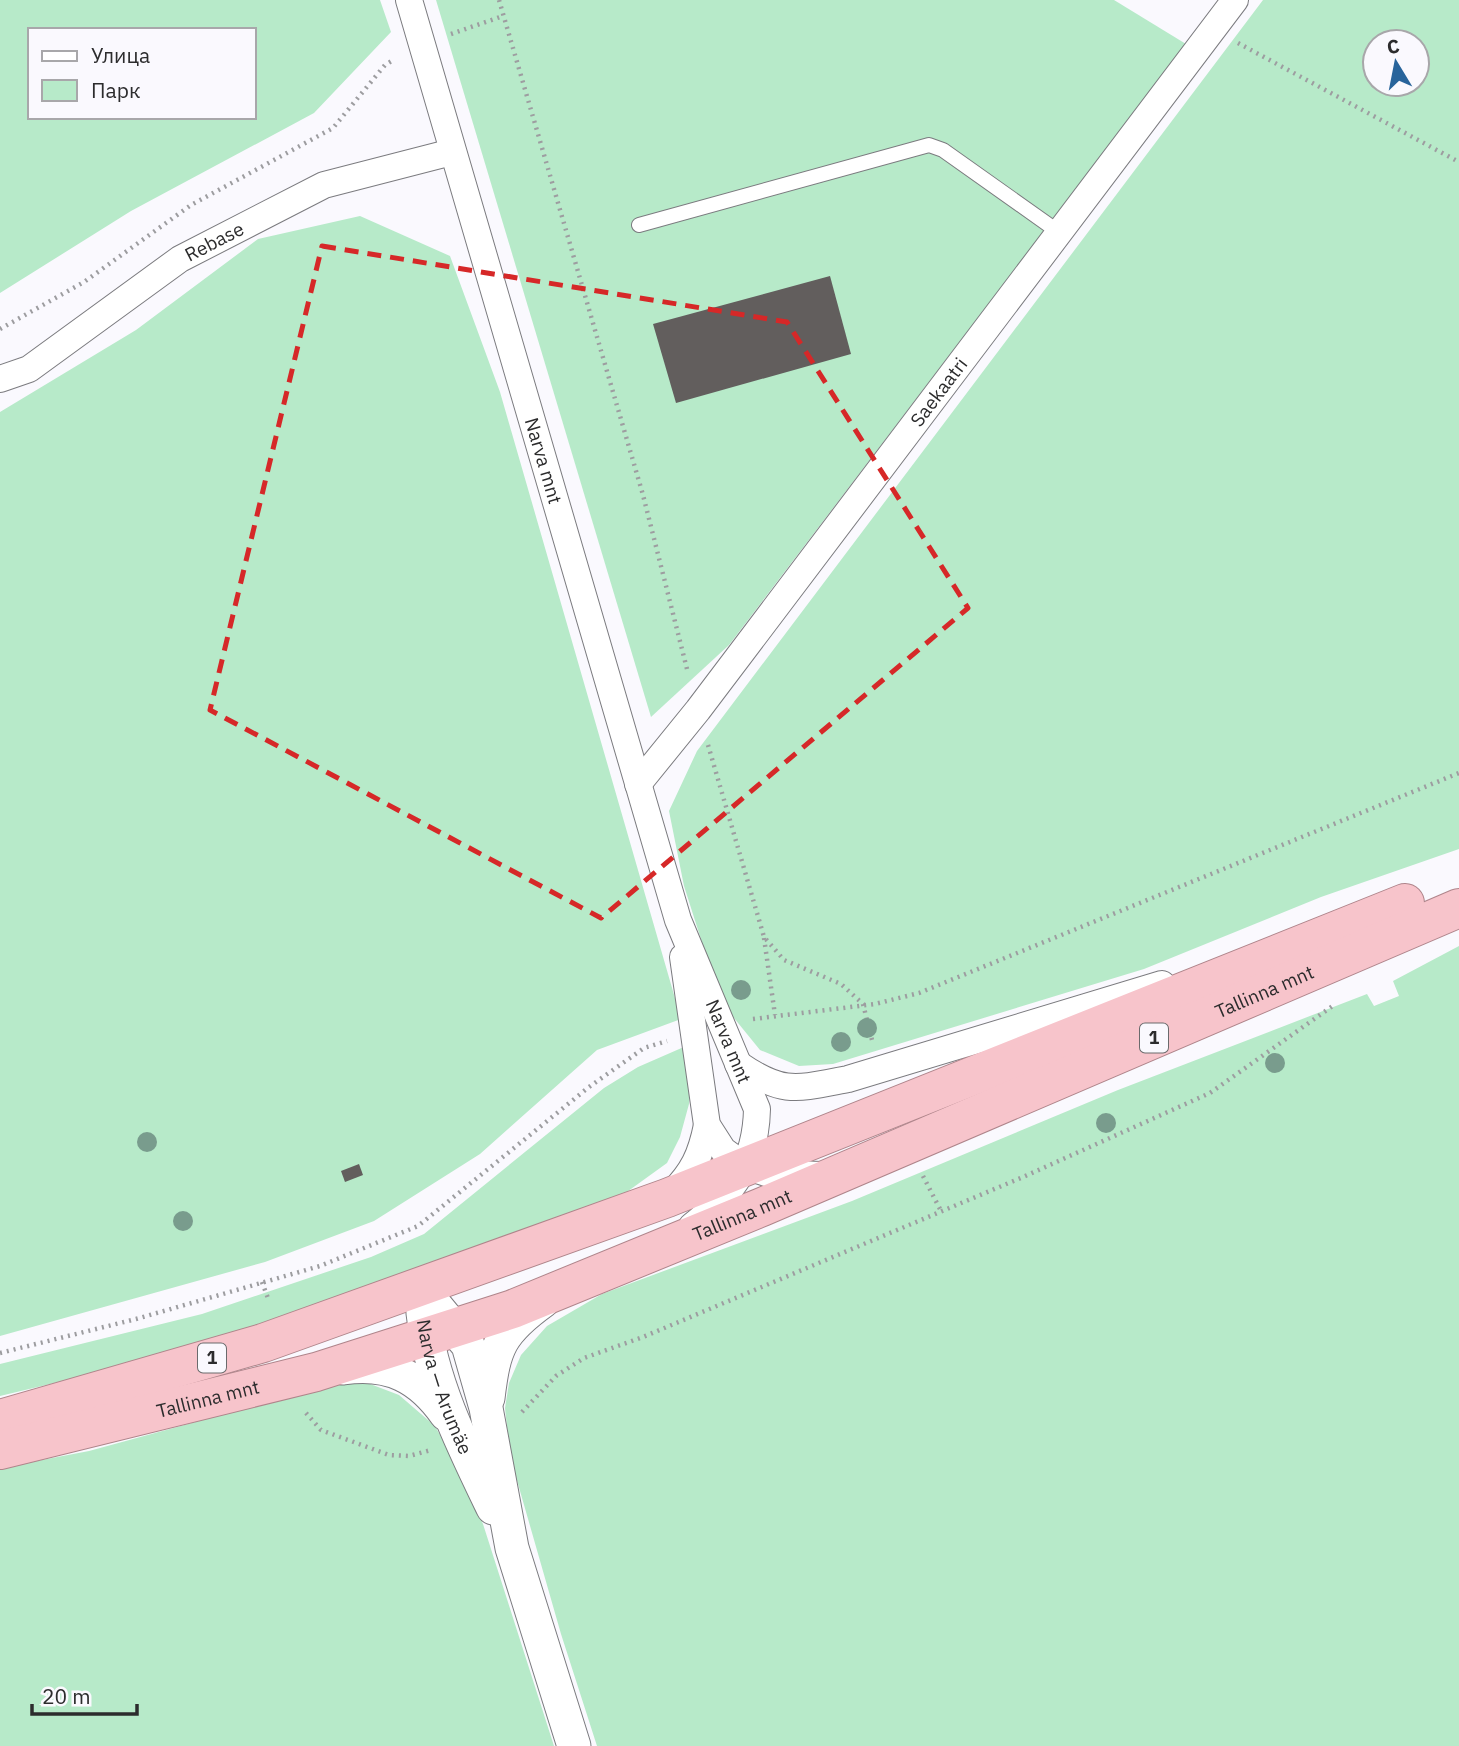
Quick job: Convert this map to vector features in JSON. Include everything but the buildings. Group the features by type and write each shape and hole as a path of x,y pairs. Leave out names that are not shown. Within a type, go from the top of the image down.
{"highway":[{"name":"Tallinna mnt","path":"0,1419 280,1337 667,1198 1459,882"},
{"name":"Tallinna mnt","path":"0,1450 305,1375 555,1292 850,1169 1459,908"}],"street":[{"name":"Narva mnt","path":"409,0 678,920 757,1109 756,1138 745,1166 719,1205 651,1252"},
{"name":"Saekaatri","path":"638,784 698,710 1235,0"},
{"name":"Rebase","path":"0,379 29,369 180,259 324,185 452,152"},
{"name":"Narva mnt","path":"678,920 707,1125 723,1150 745,1166 766,1173 820,1176 850,1169"},
{"path":"737,1063 763,1081 783,1088 848,1079 1107,998 1285,951"},
{"path":"667,1198 687,1179 701,1157 707,1125"},
{"name":"Narva — Arumäe","path":"421,1288 441,1332 468,1345 472,1424 574,1746"},
{"path":"305,1375 361,1366 391,1369 429,1391 472,1424 496,1348 512,1327 555,1292"}],"lane":[{"path":"639,225 929,145 943,150 1060,233"}],"path":[{"path":"499,0 643,495 698,710 764,937 775,1015"},
{"path":"0,329 84,282 191,205 333,128 385,65 421,44 503,16"},
{"path":"1212,30 1459,162"},
{"path":"764,937 784,960 841,984 863,1004"},
{"path":"305,1375 304,1411 321,1430 389,1455 409,1456 472,1424 513,1420 556,1376 584,1358 643,1337 1011,1182 1210,1093 1338,1002"},
{"path":"262,1282 280,1337"}],"highlighted area":[{"path":"322,246 787,322 968,608 601,918 210,710"}],"green space":[{"path":"0,0 380,0 391,32 314,113 131,211 0,293"},
{"path":"436,0 1114,0 1186,44 729,645 651,717"},
{"path":"1263,0 1459,0 1459,849 1321,897 1144,969 833,1064 799,1066 760,1050 721,1002 684,886 669,811 697,751"},
{"path":"360,216 450,256 500,392 681,1019 597,1050 480,1154 374,1221 265,1262 0,1336 0,412 136,330 258,239"},
{"path":"1459,946 1459,1746 597,1746 561,1634 510,1456 505,1408 509,1383 521,1355 547,1326 602,1294 852,1201 1118,1090 1367,994 1374,1006 1399,996 1393,981"},
{"path":"693,1043 689,1104 680,1137 667,1163 606,1207 250,1329 113,1369 0,1396 0,1364 202,1314 371,1257 424,1234 604,1088 638,1067"},
{"path":"365,1382 399,1395 435,1426 454,1460 483,1524 554,1746 0,1746 0,1468 89,1451 335,1384"}]}
